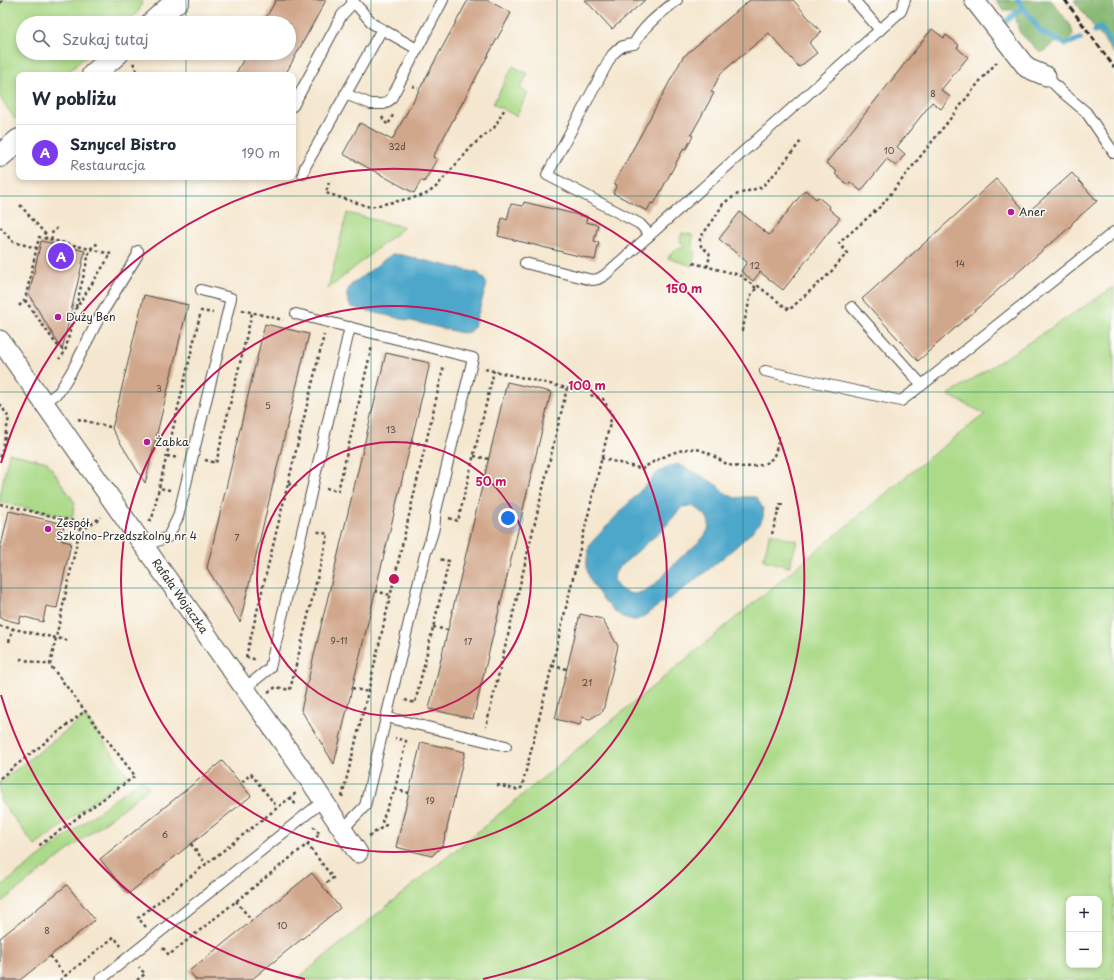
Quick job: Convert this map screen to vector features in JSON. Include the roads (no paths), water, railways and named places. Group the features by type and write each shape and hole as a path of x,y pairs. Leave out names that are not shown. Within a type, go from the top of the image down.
{"street":[{"path":"160,16 178,0"},
{"path":"974,0 1027,68 1046,76"},
{"path":"99,72 122,60"},
{"path":"0,156 16,143"},
{"name":"Rafała Wojaczka","path":"0,340 310,781 356,850"}],"lane":[{"path":"345,94 371,104 384,104 391,99 443,0"},
{"path":"650,235 640,224 547,175 612,55 624,44 634,44 637,37 644,29 677,0"},
{"path":"854,0 880,30"},
{"path":"525,263 592,280 598,279 605,275 901,11 905,0"},
{"path":"296,100 342,15 353,1 373,24 417,49"},
{"path":"303,174 305,167 382,29"},
{"path":"1046,76 1086,112 1114,153"},
{"path":"765,371 901,401 1114,232"},
{"path":"44,403 59,392 100,318 137,256 138,251"},
{"path":"144,546 168,538 178,517 227,317 231,298 201,290"},
{"path":"852,306 922,385"},
{"path":"296,314 350,326 473,358 435,515 432,534 425,555 365,806 342,830"},
{"path":"245,688 270,668 350,326"},
{"path":"386,717 483,739 506,746"},
{"path":"100,980 306,815 326,805"}],"water":[{"path":"392,254 478,273 487,284 474,327 469,332 462,333 351,307 347,296 351,285"},
{"path":"677,464 697,473 735,498 756,497 763,509 763,517 759,524 736,547 678,593 643,617 636,620 630,620 615,612 595,588 589,577 587,565 588,552 590,544 658,472","holes":["691,506 704,514 708,520 709,526 707,532 697,544 680,558 659,580 642,592 633,594 625,592 619,588 616,585 614,578 619,567 664,528 682,507"]}],"waterway":[{"path":"1018,0 1023,7"},
{"path":"1003,24 1023,7 1041,32 1066,44 1080,39"},
{"path":"1095,31 1100,27 1114,48"}],"railway":[{"path":"1065,0 1114,67"}],"place":[{"name":"Aner","path":"1011,212"},
{"name":"Sznycel Bistro","path":"61,256"},
{"name":"Duży Ben","path":"58,317"},
{"name":"Żabka","path":"147,442"},
{"name":"Zespół Szkolno-Przedszkolny nr 4","path":"48,529"}]}
